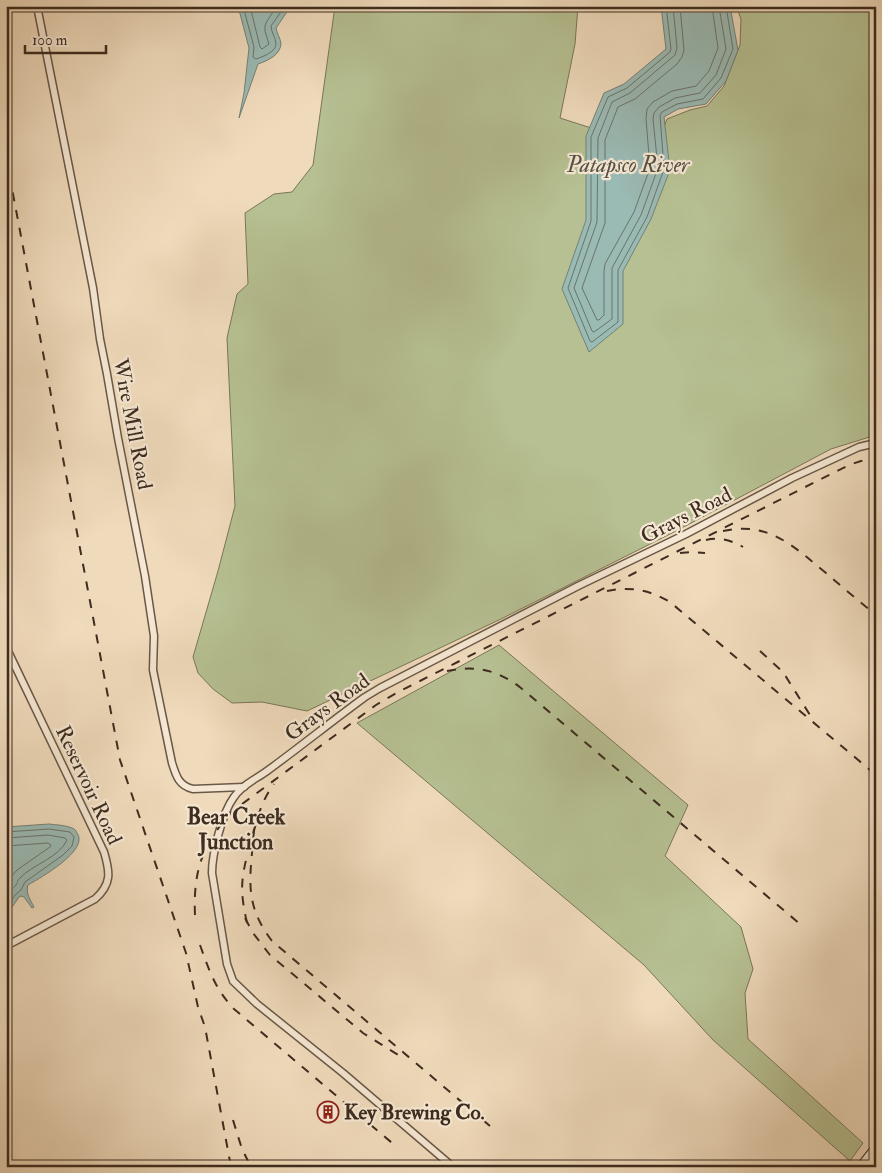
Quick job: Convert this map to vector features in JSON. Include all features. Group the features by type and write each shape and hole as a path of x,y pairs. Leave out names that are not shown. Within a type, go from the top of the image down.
{"main road":[{"path":"860,1167 876,1148"}],"street":[{"name":"Wire Mill Road","path":"38,6 145,576 154,636 154,670 172,763 179,782 188,788 244,786"},
{"name":"Grays Road","path":"453,1166 257,1004 233,981 227,964 213,880 212,863 228,807 244,786 266,772 365,697 380,688 578,586 686,534 792,478 859,447 876,443"},
{"name":"Reservoir Road","path":"6,647 104,852 109,872 106,884 100,895 95,899 6,946"}],"green space":[{"path":"335,6 578,6 575,44 560,118 588,127 660,137 667,119 707,106 724,86 740,45 741,19 736,6 876,6 876,435 831,449 676,531 501,619 307,711 262,702 232,703 213,689 198,673 193,657 235,506 227,338 237,294 248,284 245,213 274,194 292,192 313,165"},
{"path":"499,645 688,805 665,856 741,927 753,969 745,993 748,1039 863,1143 850,1161 713,1040 644,965 357,723"}],"water":[{"path":"238,6 291,6 276,28 281,43 279,51 269,59 258,64 239,118 249,48"},
{"name":"Patapsco River","path":"661,6 730,6 738,50 726,81 706,104 678,109 664,117 670,170 651,219 623,271 623,324 589,352 562,289 586,220 586,136 604,93 624,84 666,49"},
{"path":"49,824 73,828 77,832 79,840 77,847 62,863 28,885 28,894 34,907 32,908 24,897 21,896 6,916 6,827"}],"railway":[{"path":"6,157 120,760 186,953 198,1007 205,1027 231,1167"},
{"path":"195,915 198,870 208,845 223,822 234,810 376,705 398,692 849,465 876,458"},
{"path":"723,531 754,530 779,538 791,545 876,615"},
{"path":"706,540 725,540 743,547"},
{"path":"680,553 705,553"},
{"path":"607,591 639,590 670,602 876,775"},
{"path":"760,651 783,672 810,715"},
{"path":"447,671 458,669 486,670 504,677 521,688 800,924"},
{"path":"253,834 263,802 274,784"},
{"path":"254,829 250,874 252,901 262,927 272,941 490,1126"},
{"path":"247,856 242,890 247,923"},
{"path":"245,918 253,933 270,955 363,1033 400,1056"},
{"path":"200,945 217,987 227,1002 398,1148"},
{"path":"233,1120 242,1149 251,1167"}],"place":[{"name":"Key Brewing Co.","path":"328,1112"}],"district":[{"name":"Bear Creek Junction","path":"236,828"}]}
